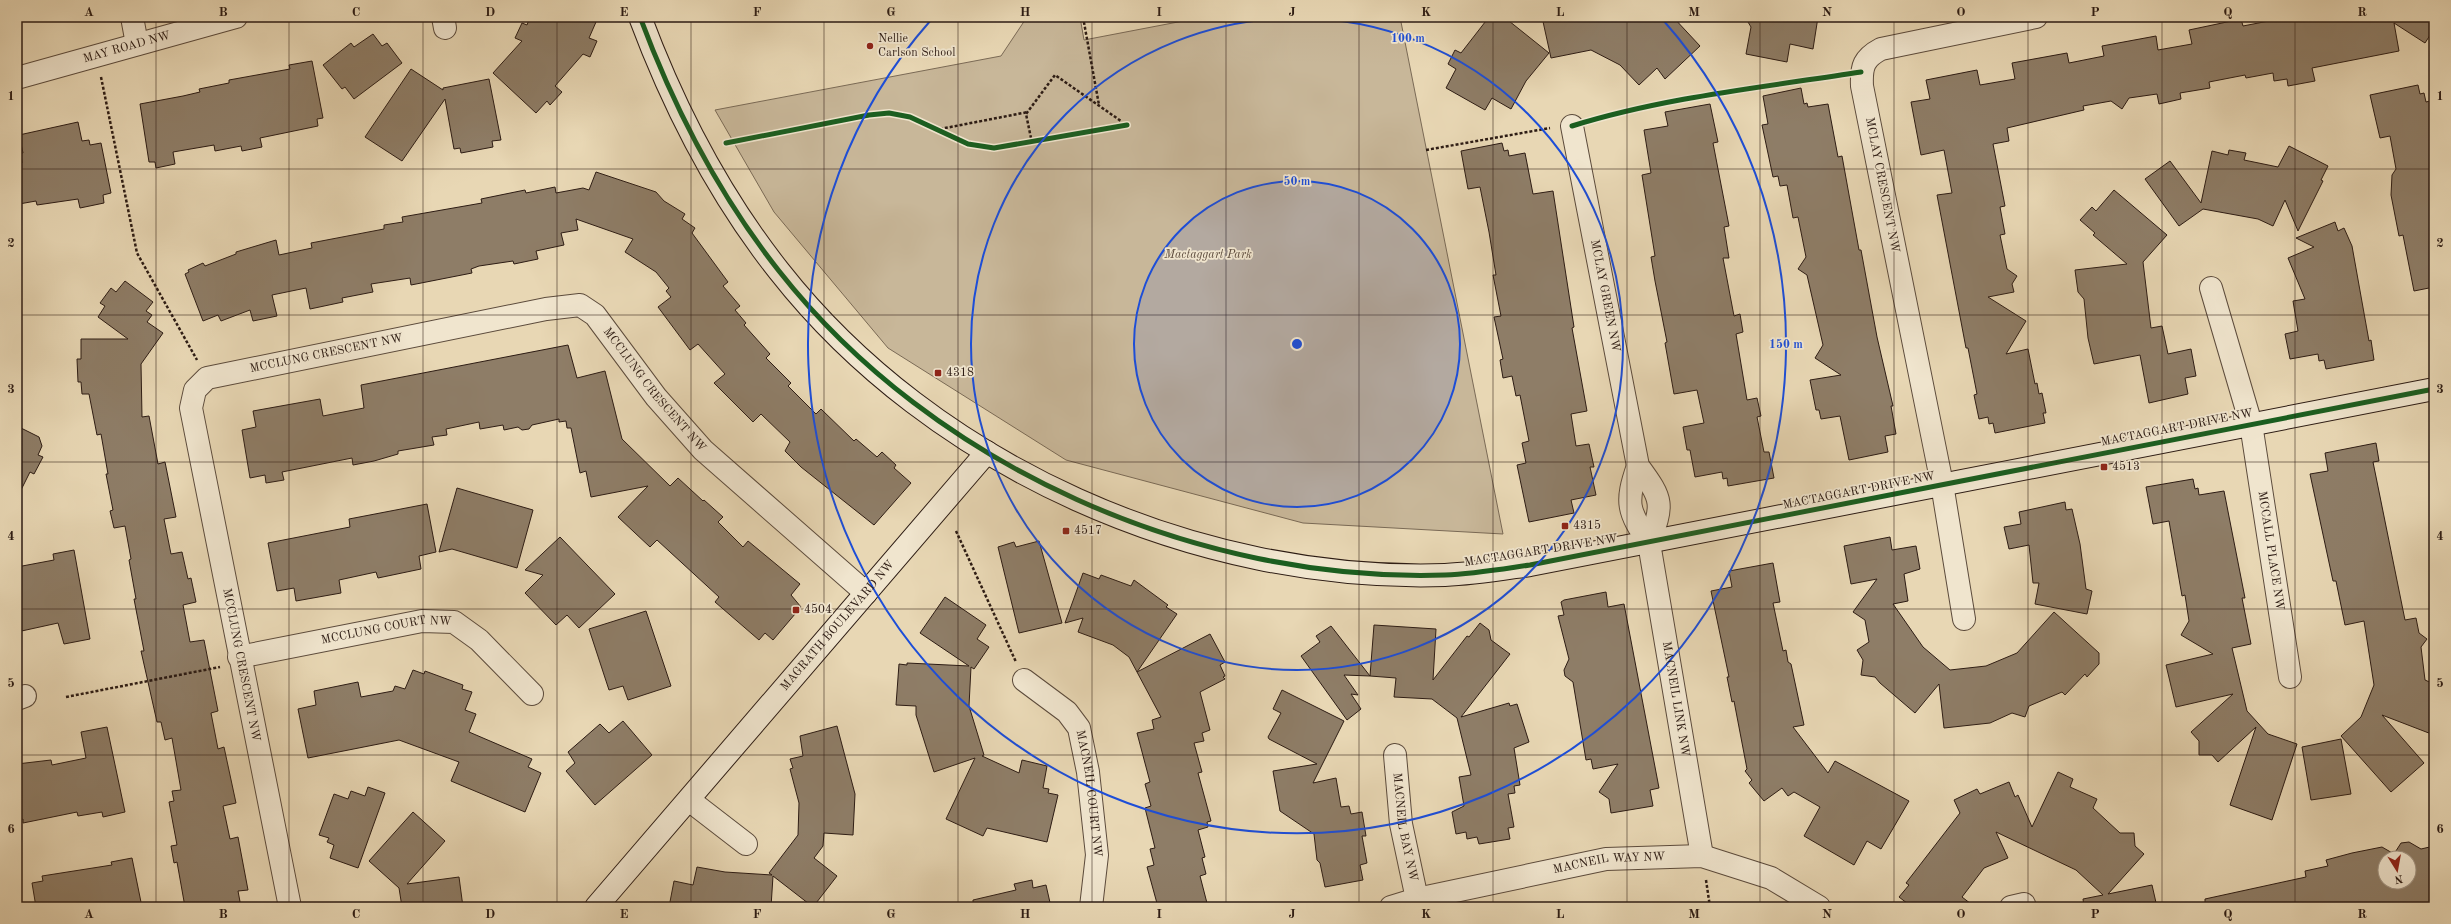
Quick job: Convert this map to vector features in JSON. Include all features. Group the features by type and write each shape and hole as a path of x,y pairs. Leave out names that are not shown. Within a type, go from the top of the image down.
{"street":[{"path":"132,17 137,44"},
{"name":"MAY ROAD NW","path":"17,78 236,17"},
{"name":"MACTAGGART DRIVE NW","path":"640,17 671,95 694,140 735,209 778,271 846,345 925,410 987,452 1045,484 1113,516 1170,536 1217,550 1306,566 1389,574 1447,575 1530,565 2434,389"},
{"name":"MCLAY CRESCENT NW","path":"1964,619 1942,484 1862,86 1861,72 1864,62 1869,56 1881,49 2036,17"},
{"name":"MCLAY GREEN NW","path":"1572,126 1638,466 1657,494 1660,513 1649,543"},
{"name":"MCCALL PLACE NW","path":"2211,288 2251,424 2290,677"},
{"name":"MCCLUNG CRESCENT NW","path":"290,907 239,660 191,408 195,390 207,378 546,309 580,305 595,315 656,397 703,450 866,593"},
{"name":"MAGRATH BOULEVARD NW","path":"596,907 987,452"},
{"name":"MACNEIL LINK NW","path":"1649,543 1702,856"},
{"name":"MCCLUNG COURT NW","path":"239,660 422,621 454,622 479,640 532,694"},
{"name":"MACNEIL COURT NW","path":"1024,680 1067,712 1079,728 1088,772 1097,855 1091,907"},
{"name":"MACNEIL BAY NW","path":"1395,754 1401,824 1416,903"},
{"path":"689,800 746,844"},
{"name":"MACNEIL WAY NW","path":"1391,907 1416,903 1606,859 1702,856 1771,878 1819,907"},
{"path":"2011,907 2024,904 2025,907"}],"path":[{"path":"1083,17 1099,106"},
{"path":"96,56 136,253 207,378"},
{"path":"1032,143 1026,114 1055,75 1125,125"},
{"path":"935,130 1028,112"},
{"path":"1114,127 1125,125"},
{"path":"929,126 948,136"},
{"path":"1426,150 1530,130 1572,126"},
{"path":"1025,144 1039,141"},
{"path":"956,531 1024,680"},
{"path":"66,697 239,660"}],"green space":[{"name":"Mactaggart Park","path":"1027,17 1080,17 1084,40 1204,17 1400,17 1503,534 1303,523 1066,460 888,348 774,212 715,110 1001,56"}],"building":[{"path":"530,17 584,17 596,22 589,38 597,41 590,57 583,54 555,86 562,92 550,105 547,101 536,113 493,73 522,41 515,38 522,23 527,25"},
{"path":"1489,17 1504,17 1549,53 1526,81 1511,109 1492,98 1485,110 1446,88 1456,69 1448,64 1455,50 1461,53"},
{"path":"1542,17 1673,17 1700,46 1665,79 1657,68 1639,85 1620,65 1591,50 1551,58"},
{"path":"1745,17 1818,17 1813,49 1790,44 1787,62 1746,54 1751,27"},
{"path":"2279,17 2434,17 2434,29 2425,43 2394,23 2399,51 2312,68 2315,81 2288,86 2287,79 2274,81 2273,73 2246,78 2245,75 2209,82 2210,88 2180,93 2181,99 2159,104 2157,94 2129,98 2122,109 2111,101 2083,106 2084,110 2007,128 2009,141 1993,144 2005,206 2000,207 2005,234 2000,235 2007,269 2017,276 2012,284 2014,292 1988,297 2026,321 2006,354 2028,349 2035,384 2037,383 2039,394 2042,393 2046,413 2043,413 2045,423 1995,433 1993,423 1989,424 1988,417 1979,419 1974,395 1977,394 1968,348 1966,348 1937,195 1952,193 1944,150 1921,155 1911,102 1930,99 1926,80 1977,70 1980,85 2015,79 2012,63 2067,53 2069,63 2104,56 2102,46 2156,36 2158,50 2192,44 2189,30 2241,19 2243,26 2279,19"},
{"path":"373,34 382,46 387,43 402,63 354,99 345,87 342,89 323,65 351,43 354,47"},
{"path":"312,61 323,118 317,119 318,126 260,138 262,147 242,151 241,146 215,151 214,145 173,152 175,164 156,168 155,162 149,162 140,104 200,92 199,89 229,83 229,80 290,69 289,65"},
{"path":"411,69 443,90 443,88 489,79 501,140 492,141 493,147 461,153 460,148 454,149 445,99 402,161 365,137"},
{"path":"2418,85 2420,94 2424,93 2426,102 2434,100 2434,127 2430,128 2434,148 2434,287 2414,291 2403,235 2399,236 2391,195 2392,175 2396,169 2390,136 2380,138 2370,95"},
{"path":"1801,88 1804,104 1807,103 1808,107 1828,104 1838,157 1842,156 1859,250 1861,250 1877,337 1893,406 1891,406 1896,434 1885,436 1888,452 1849,460 1840,416 1821,419 1819,410 1816,410 1810,380 1841,375 1815,358 1823,345 1807,275 1798,269 1806,257 1798,217 1793,218 1787,185 1780,186 1778,176 1773,177 1762,125 1768,124 1763,96"},
{"path":"1710,104 1718,142 1713,143 1729,226 1724,227 1729,258 1723,258 1734,316 1740,314 1743,332 1736,334 1747,400 1757,398 1761,416 1757,417 1764,452 1769,452 1774,478 1728,486 1727,478 1723,479 1722,472 1695,477 1690,450 1687,450 1683,427 1704,423 1697,390 1674,394 1665,343 1667,342 1651,257 1655,256 1642,175 1651,173 1644,130 1668,126 1665,112"},
{"path":"78,122 82,141 89,140 90,145 101,143 111,193 103,195 104,203 80,208 78,199 37,205 36,201 19,204 17,164 22,163 21,153 23,153 19,135"},
{"path":"1502,143 1504,151 1508,150 1509,156 1525,153 1533,194 1553,191 1574,327 1572,328 1587,411 1571,414 1576,446 1589,444 1594,467 1590,467 1596,495 1571,500 1574,513 1529,522 1517,465 1526,463 1522,443 1529,441 1520,395 1516,396 1512,376 1503,378 1500,360 1503,359 1494,317 1501,316 1493,275 1496,275 1489,232 1480,187 1468,189 1461,151"},
{"path":"2289,146 2328,166 2321,180 2323,181 2298,231 2285,200 2273,226 2258,219 2203,209 2179,226 2145,179 2170,161 2201,203 2212,151 2228,155 2229,150 2246,153 2244,160 2278,167"},
{"path":"596,172 656,192 664,201 685,214 682,219 695,228 692,233 728,282 723,286 740,306 735,310 746,323 744,325 770,354 766,358 791,383 788,386 816,414 821,409 854,441 856,439 877,457 882,452 896,465 894,468 911,483 874,525 801,467 785,451 790,442 761,414 753,422 714,383 725,374 698,344 690,350 658,307 671,297 666,291 669,288 656,272 625,252 633,239 576,219 578,230 561,233 564,245 536,251 538,259 514,264 513,261 479,266 471,269 472,273 411,285 410,278 371,284 373,292 342,298 343,302 310,309 306,288 272,295 277,316 253,321 250,310 221,321 218,315 203,321 185,274 189,272 188,270 203,263 205,266 236,254 236,252 276,240 279,255 312,248 311,243 384,229 384,225 403,222 402,217 482,203 481,199 525,190 526,193 555,187 556,193 583,188 589,190"},
{"path":"2114,190 2167,235 2143,262 2151,328 2162,326 2168,354 2191,349 2196,376 2185,378 2188,394 2149,403 2140,355 2094,364 2088,338 2084,299 2078,292 2075,270 2127,264 2093,235 2095,233 2080,220 2092,207 2096,211"},
{"path":"2335,222 2338,231 2344,228 2352,246 2369,341 2371,340 2374,360 2326,369 2324,360 2319,361 2318,354 2290,359 2285,334 2298,331 2293,301 2305,299 2288,258 2314,247 2296,238"},
{"path":"125,281 153,302 146,311 152,315 147,322 163,333 141,364 142,417 149,416 158,464 165,462 176,517 164,519 171,554 182,552 188,579 191,578 196,602 183,605 190,642 204,640 218,711 211,713 218,749 224,747 236,803 223,806 230,839 238,837 248,890 238,891 241,907 185,907 177,862 174,863 171,846 177,845 169,802 174,801 172,791 181,790 172,738 165,740 161,722 157,722 141,651 144,651 134,599 136,599 125,526 114,528 110,511 113,510 106,474 108,474 101,434 97,435 89,394 82,394 81,382 78,382 77,359 81,359 81,339 128,339 98,317 105,306 100,303 111,288 116,292"},
{"path":"568,345 577,378 605,371 622,439 670,486 678,478 703,501 704,500 723,517 718,522 743,547 748,541 800,584 791,595 801,607 773,640 765,633 759,640 715,602 719,597 657,540 650,547 618,517 648,486 591,497 586,471 580,473 571,428 567,428 566,421 559,422 559,419 532,425 529,429 522,430 518,427 504,430 503,425 480,429 479,422 446,429 447,435 432,437 434,445 398,451 398,454 374,461 353,465 352,458 282,472 284,480 266,483 265,475 250,478 242,430 256,427 253,411 320,399 323,416 364,408 361,385"},
{"path":"17,426 39,437 42,446 38,455 43,457 34,474 30,472 17,498"},
{"path":"2376,443 2379,461 2373,462 2405,620 2416,618 2419,633 2427,639 2421,647 2425,680 2434,684 2434,735 2382,715 2424,763 2391,792 2341,736 2361,717 2374,685 2364,621 2345,625 2336,581 2333,581 2310,474 2328,471 2325,453"},
{"path":"2193,479 2195,489 2198,488 2199,495 2224,491 2245,598 2242,598 2251,644 2232,648 2247,711 2268,734 2297,744 2272,820 2230,805 2256,727 2218,762 2212,755 2199,755 2199,741 2191,732 2233,694 2176,707 2166,665 2213,654 2181,635 2189,621 2185,595 2182,596 2169,521 2153,524 2146,487"},
{"path":"457,488 533,510 517,568 452,549 439,552"},
{"path":"2065,502 2066,510 2072,509 2080,544 2086,589 2092,591 2087,614 2035,604 2039,583 2033,583 2029,545 2009,549 2004,527 2021,524 2019,512"},
{"path":"427,504 436,552 419,556 421,569 378,578 376,572 339,580 341,593 296,601 294,588 277,591 268,543 350,527 349,519"},
{"path":"560,537 615,594 579,628 567,615 556,625 525,593 543,575 525,570"},
{"path":"1890,537 1892,550 1916,546 1920,569 1904,574 1908,601 1893,604 1923,647 1950,670 1986,666 2017,653 2054,612 2099,653 2099,664 2087,677 2085,674 2065,695 2062,692 2029,706 2025,717 2012,713 1990,723 1944,728 1939,684 1915,713 1875,677 1861,675 1863,660 1857,650 1869,642 1865,620 1853,612 1877,579 1851,584 1844,546"},
{"path":"1039,541 1062,623 1019,633 998,547 1014,542 1016,547"},
{"path":"74,550 90,639 64,644 58,623 17,632 17,567 54,560 53,554"},
{"path":"1773,563 1780,602 1773,603 1783,651 1786,650 1788,662 1791,664 1804,725 1793,727 1828,773 1835,761 1909,801 1881,849 1867,841 1854,865 1804,836 1820,807 1794,792 1788,796 1782,788 1764,801 1749,783 1752,780 1745,771 1747,769 1734,701 1732,702 1727,677 1729,677 1711,591 1732,587 1729,571"},
{"path":"1083,573 1099,579 1101,575 1131,586 1134,580 1168,605 1166,607 1177,614 1137,672 1129,657 1113,645 1078,632 1083,618 1065,623"},
{"path":"1606,592 1608,607 1624,604 1659,788 1650,790 1653,806 1611,813 1609,799 1599,792 1618,764 1593,769 1591,759 1586,760 1573,682 1565,676 1564,670 1569,659 1558,616 1564,615 1561,602 1564,600"},
{"path":"945,597 986,625 977,639 989,647 974,669 971,667 969,706 984,755 982,756 1019,773 1022,760 1047,766 1043,788 1049,789 1048,793 1058,795 1047,842 987,828 983,836 946,819 975,758 934,772 916,715 916,706 896,705 899,664 907,665 907,663 969,666 920,633"},
{"path":"646,611 671,686 628,700 623,686 609,690 589,629"},
{"path":"1480,623 1489,630 1491,640 1510,654 1461,717 1509,703 1510,706 1517,704 1529,742 1514,748 1520,785 1514,786 1515,793 1508,794 1514,827 1508,828 1510,839 1479,844 1477,837 1467,839 1466,832 1456,834 1452,812 1464,806 1459,777 1471,775 1457,718 1432,699 1394,697 1396,678 1370,676 1374,625 1436,629 1433,680 1467,636 1469,637"},
{"path":"1331,626 1370,676 1344,675 1358,695 1351,694 1361,709 1347,720 1301,656 1320,642 1316,636"},
{"path":"1210,634 1225,662 1220,665 1225,676 1223,677 1225,679 1200,692 1210,730 1202,733 1204,741 1194,743 1202,772 1198,773 1211,821 1207,822 1208,827 1198,830 1205,857 1202,858 1206,874 1200,876 1208,907 1158,907 1147,867 1154,865 1150,849 1155,848 1145,808 1151,806 1145,784 1150,782 1137,733 1154,729 1152,720 1161,717 1137,672"},
{"path":"413,670 424,674 425,671 463,685 462,689 472,692 465,710 476,714 469,732 532,759 528,767 541,773 525,812 451,781 459,762 399,740 308,758 298,709 316,705 314,691 358,682 361,697 393,691 395,686 405,689"},
{"path":"1282,690 1344,721 1313,783 1336,778 1341,807 1349,806 1351,814 1362,812 1366,836 1362,836 1367,863 1360,865 1363,880 1325,887 1320,863 1317,860 1314,834 1280,811 1273,771 1317,764 1269,739 1268,737 1281,713 1273,709"},
{"path":"623,721 652,755 595,805 566,771 575,763 568,752 600,724 609,733"},
{"path":"837,726 855,794 853,835 824,833 823,846 814,858 837,876 813,907 773,876 771,907 669,907 674,881 693,885 697,867 725,872 772,875 769,873 798,835 799,803 790,769 793,768 790,759 803,756 800,736"},
{"path":"107,727 125,812 103,817 102,812 78,816 77,812 23,823 23,819 17,821 17,764 51,760 52,765 86,758 81,732"},
{"path":"2341,739 2351,794 2311,800 2302,747"},
{"path":"2058,772 2073,779 2070,787 2097,799 2093,808 2120,833 2134,833 2135,846 2144,854 2108,894 2152,885 2157,907 2084,907 2083,899 2103,895 2076,870 1996,832 2008,858 1984,868 1962,897 1975,907 1912,907 1899,897 1909,885 1906,883 1960,813 1954,800 1977,789 1980,794 2009,782 2015,797 2018,795 2032,827"},
{"path":"368,787 385,793 358,868 330,858 334,845 327,842 329,838 319,835 334,794 348,799 351,791 365,796"},
{"path":"413,812 445,841 407,884 459,877 463,907 402,907 399,888 369,861"},
{"path":"2409,842 2421,849 2434,846 2434,907 2205,907 2205,899 2306,877 2305,871 2328,866 2326,860 2382,847 2387,850 2377,850 2377,890 2417,890 2417,850 2397,850 2401,843"},
{"path":"132,858 142,907 36,907 32,883 43,881 42,876 112,865 111,862"},
{"path":"1032,880 1033,888 1046,885 1051,907 973,907 973,900 1016,890 1014,884"}],"cycle path":[{"path":"640,17 667,84 683,117 699,149 736,212 779,271 842,341 913,402 992,455 1077,500 1166,534 1258,558 1351,572 1445,575 1498,570 2434,389"},
{"path":"1572,126 1643,107 1679,100 1861,72"},
{"path":"726,143 869,115 889,113 910,117 968,144 994,148 1127,125"}],"place":[{"name":"Nellie Carlson School","path":"870,46"},
{"name":"4318","path":"938,373"},
{"name":"4513","path":"2104,467"},
{"name":"4315","path":"1565,526"},
{"name":"4517","path":"1066,531"},
{"name":"4504","path":"796,610"}]}
